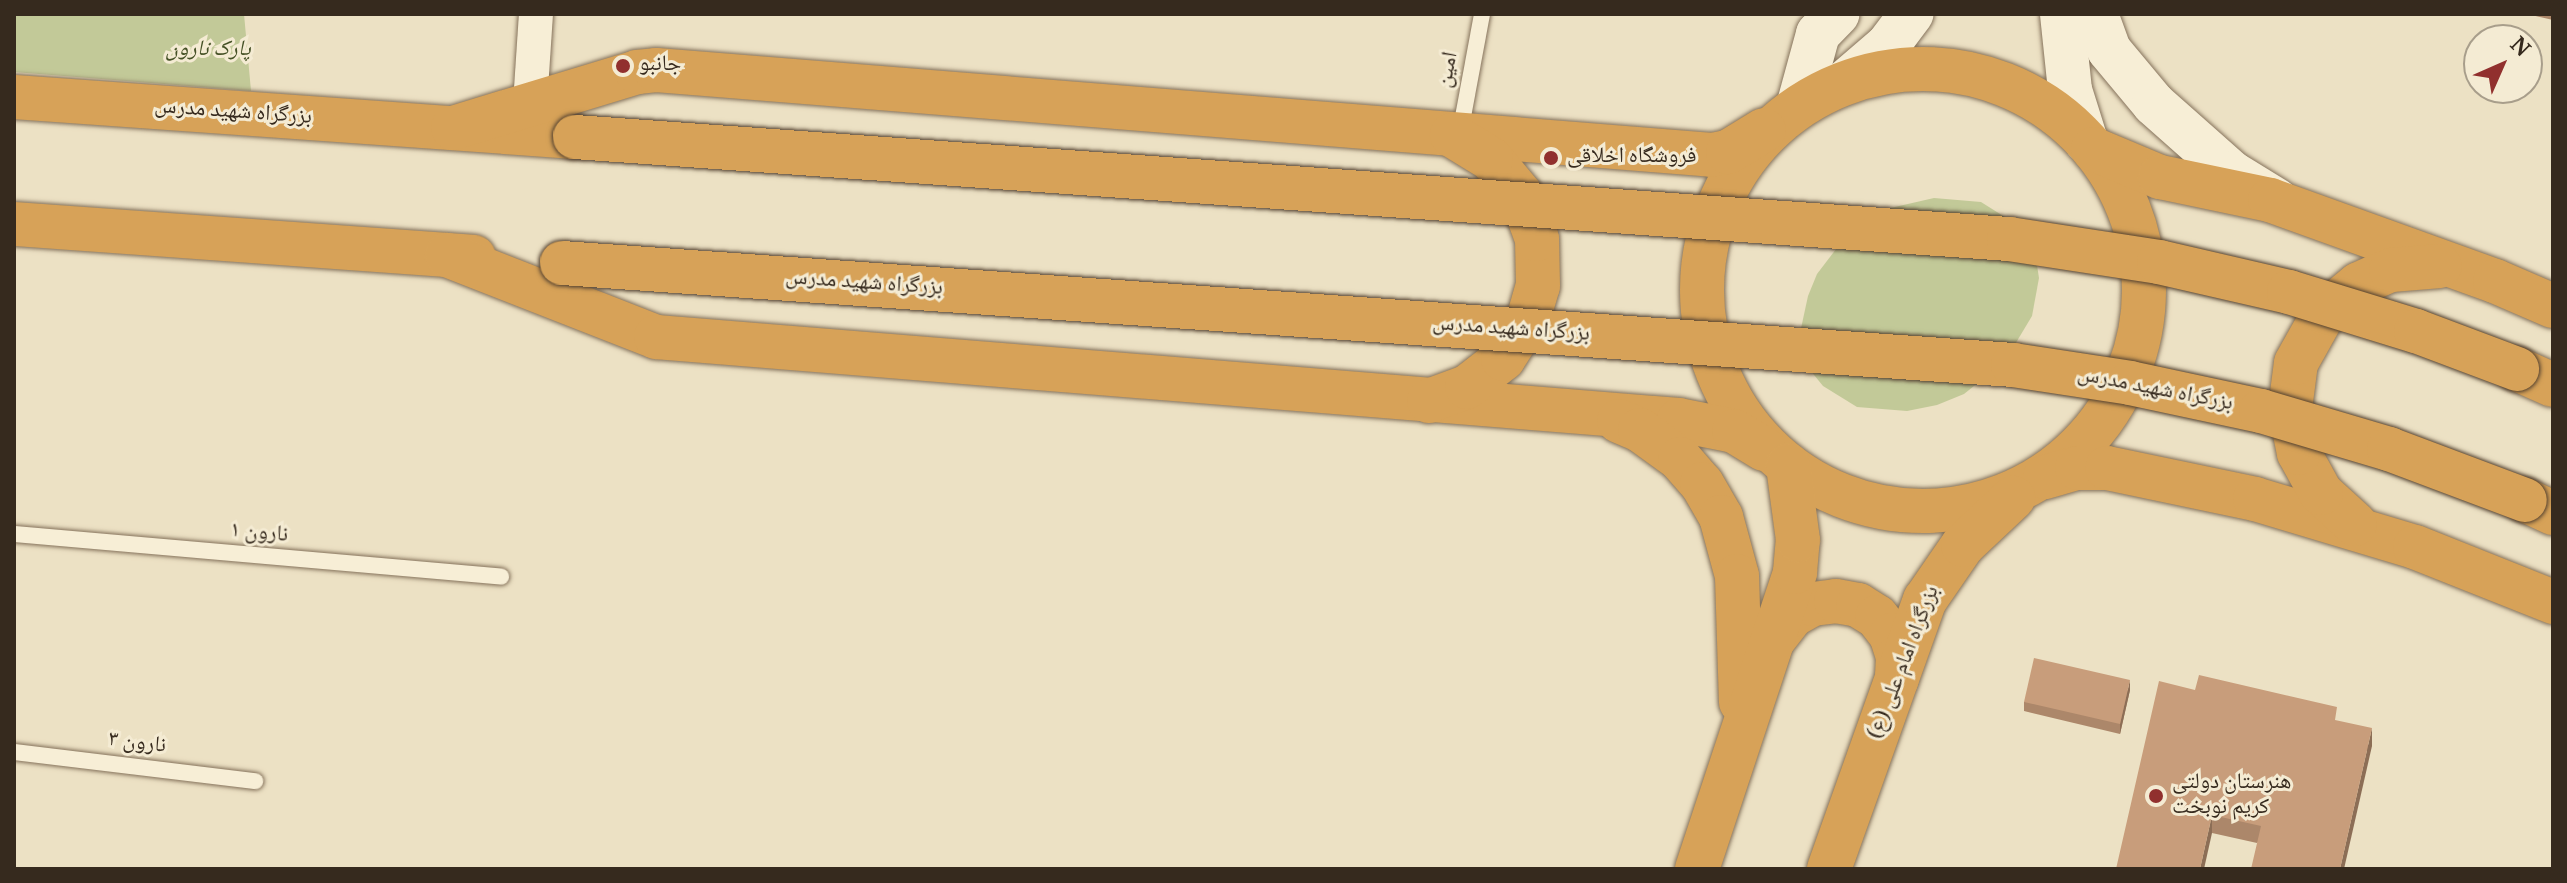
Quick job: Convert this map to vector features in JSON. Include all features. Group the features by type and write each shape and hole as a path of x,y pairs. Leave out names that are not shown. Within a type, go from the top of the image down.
{"highway":[{"path":"1697,869 1774,640 1798,557 1784,462 1744,420 1718,375 1704,325 1701,283 1709,232 1723,193 1758,141 1793,110 1844,83 1905,70 1968,74 2027,96 2089,145 2151,174 2248,194 2458,268 2553,306"},
{"name":"بزرگراه شهید مدرس","path":"453,128 637,72 666,71 1712,155 1735,148 1793,110"},
{"name":"بزرگراه شهید مدرس","path":"14,97 2009,239 2137,258 2289,292 2426,334 2553,385"},
{"path":"1427,402 1467,387 1503,359 1528,320 1538,286 1537,239 1521,195 1491,159 1455,134"},
{"path":"2031,484 2070,456 2099,425 2126,379 2141,329 2144,297 2139,244 2126,203 2089,145"},
{"name":"بزرگراه شهید مدرس","path":"14,224 2013,365 2152,387 2271,414 2399,452 2553,513"},
{"name":"بزرگراه شهید مدرس","path":"447,255 656,337 1708,424 1745,437 1842,496 1904,511 1946,511 1977,505 2031,484"},
{"path":"2371,532 2329,502 2303,464 2290,409 2296,363 2305,342 2324,313 2359,284 2380,274 2414,266 2458,268"},
{"path":"1606,415 1640,430 1680,459 1702,484 1721,517 1737,576 1742,736"},
{"path":"2031,484 2077,468 2107,468 2255,499 2371,532 2447,558 2553,602"},
{"name":"بزرگراه امام علی (ع)","path":"1829,869 1925,600 1938,576 1972,535 2031,484"},
{"path":"1774,640 1793,615 1813,604 1836,601 1858,605 1877,617 1891,635 1898,657 1897,679"}],"main road":[{"path":"1793,110 1818,34 1837,14"},
{"path":"1844,83 1888,45 1911,14"},
{"path":"2062,14 2070,90 2089,145"},
{"path":"2096,14 2109,50 2154,104 2232,173 2284,206"}],"street":[{"path":"530,104 536,14"}],"lane":[{"name":"امین","path":"1455,134 1482,14"},
{"name":"نارون ۱","path":"14,534 501,577"},
{"name":"نارون ۳","path":"14,752 255,781"}],"green space":[{"name":"پارک نارون","path":"14,14 244,14 251,91 14,72"},
{"path":"1934,198 1981,202 2016,224 2036,259 2039,278 2032,316 2005,361 1964,394 1937,405 1907,411 1857,407 1823,386 1810,370 1800,333 1808,296 1817,274 1846,236 1886,209"}],"building":[{"path":"2034,658 2130,680 2120,724 2024,702"},
{"path":"2199,675 2337,707 2335,720 2372,728 2340,869 2251,869 2261,826 2212,815 2200,869 2116,869 2159,681 2195,690"}],"place":[{"name":"جانبو","path":"623,66"},
{"name":"فروشگاه اخلاقی","path":"1551,158"},
{"name":"هنرستان دولتی کریم نوبخت","path":"2156,796"}]}
